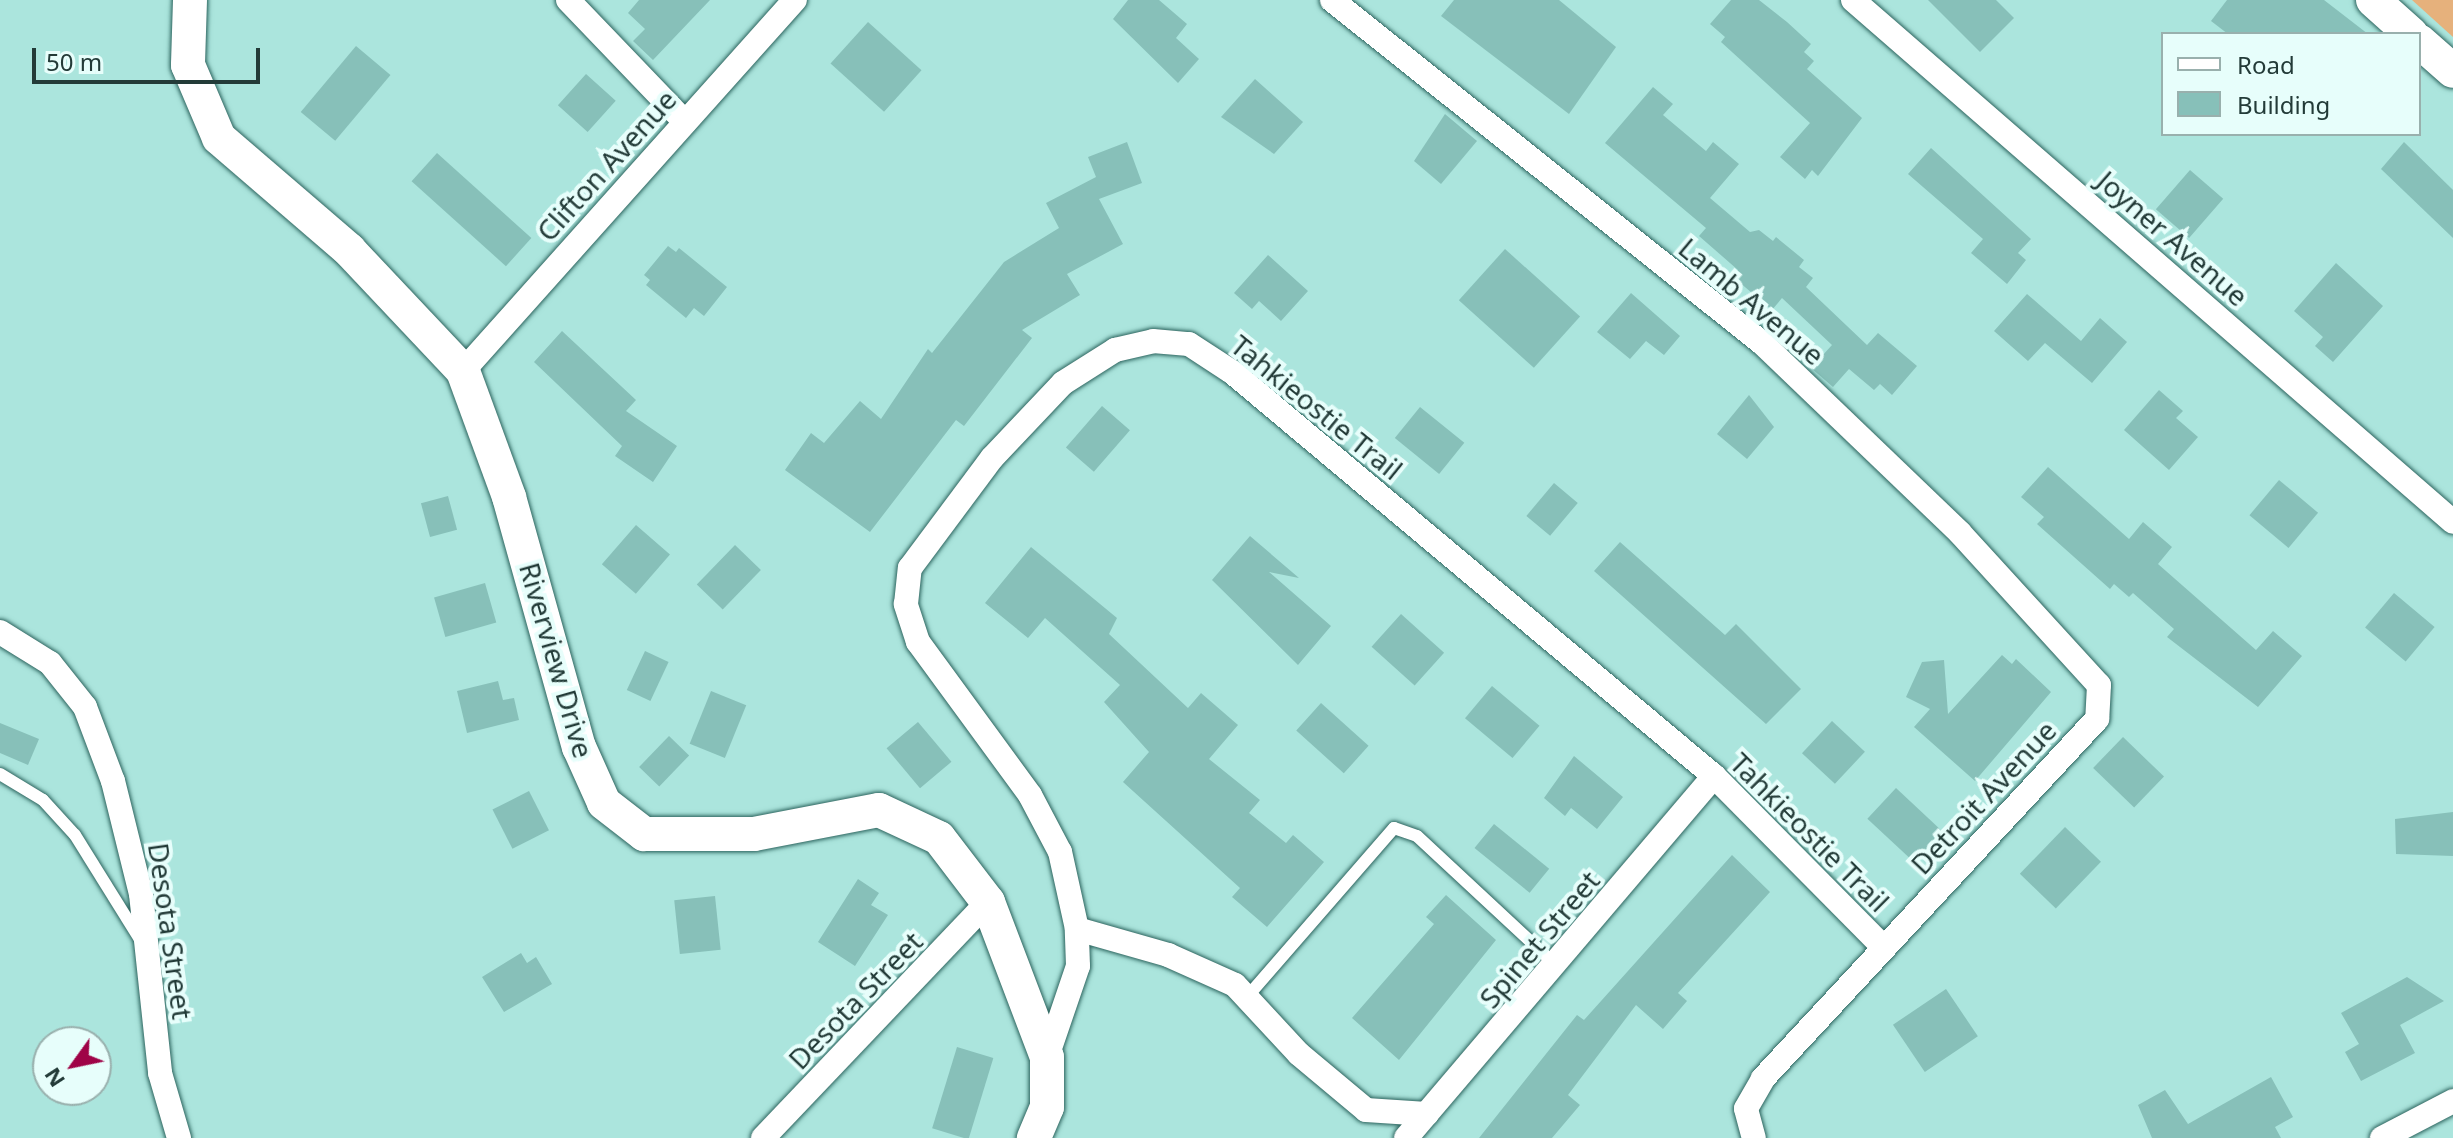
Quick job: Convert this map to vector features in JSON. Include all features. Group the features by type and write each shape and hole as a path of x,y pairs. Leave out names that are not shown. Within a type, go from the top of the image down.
{"street":[{"name":"Riverview Drive","path":"190,0 188,65 219,138 349,250 463,371 509,497 579,747 604,803 644,834 754,834 879,810 939,838 988,902 1047,1057 1047,1107 1034,1138"},
{"path":"568,0 685,122"},
{"name":"Clifton Avenue","path":"463,371 795,0"},
{"name":"Lamb Avenue","path":"1332,0 1762,343 1960,533 2099,685"},
{"name":"Joyner Avenue","path":"1853,0 2453,522"},
{"path":"2373,0 2409,32"},
{"path":"2421,43 2453,71"},
{"name":"Tahkieostie Trail","path":"1047,1057 1078,966 1077,929 1060,852 1030,795 918,642 906,604 910,568 992,458 1063,383 1115,350 1153,341 1189,344 1232,372 1714,776 1884,948"},
{"name":"Desota Street","path":"0,632 50,663 85,707 130,841 149,959 160,1073 179,1138"},
{"name":"Detroit Avenue","path":"1746,1134 1755,1089 1790,1046 2097,719 2099,685"},
{"name":"Spinet Street","path":"1406,1138 1714,776"},
{"name":"Desota Street","path":"763,1138 988,902"},
{"path":"1077,929 1168,955 1235,985 1299,1054 1366,1110 1427,1114"},
{"path":"2382,1138 2453,1101"}],"lane":[{"path":"0,774 43,800 75,835 116,894 149,959"},
{"path":"1247,997 1394,828 1417,836 1556,965"}],"shaded area":[{"path":"2412,0 2453,0 2453,37"}],"building":[{"path":"639,0 710,0 653,60 633,41 645,29 628,13"},
{"path":"1128,0 1159,0 1187,24 1176,38 1199,59 1178,83 1113,19"},
{"path":"1454,0 1559,0 1616,47 1569,114 1441,16"},
{"path":"1731,0 1759,0 1787,22 1811,44 1804,52 1814,61 1807,69 1862,118 1818,176 1812,170 1805,179 1780,157 1810,123 1721,42 1725,37 1710,24"},
{"path":"1928,0 1996,0 2014,18 1980,52"},
{"path":"2227,0 2324,0 2365,32 2225,32 2211,21"},
{"path":"868,22 922,70 884,112 831,64"},
{"path":"356,46 390,75 335,141 301,112"},
{"path":"586,74 616,101 588,132 558,105"},
{"path":"1255,79 1303,122 1274,154 1221,117"},
{"path":"1653,87 1673,104 1663,115 1706,151 1713,142 1739,164 1710,198 1750,232 1759,230 1773,241 1776,237 1804,260 1799,267 1813,278 1806,287 1867,345 1878,333 1917,366 1892,395 1880,384 1874,390 1849,369 1833,387 1811,368 1832,345 1782,298 1772,310 1732,276 1738,270 1699,236 1706,228 1605,143"},
{"path":"1445,114 1477,141 1441,184 1414,161"},
{"path":"1127,142 1142,183 1099,199 1123,244 1067,274 1080,295 1022,330 1032,338 964,426 956,420 870,532 785,470 811,433 824,443 860,401 881,419 928,349 932,353 1004,262 1059,228 1046,203 1096,177 1088,157"},
{"path":"2404,142 2453,190 2453,238 2381,169"},
{"path":"1931,148 2031,239 2018,253 2026,260 2007,284 1971,253 1983,239 1908,174"},
{"path":"437,153 531,238 506,266 412,181"},
{"path":"2190,170 2223,199 2189,238 2156,209"},
{"path":"668,246 676,252 679,248 727,287 704,316 694,308 686,318 646,285 650,280 644,275"},
{"path":"1505,249 1580,317 1534,368 1459,300"},
{"path":"1268,255 1308,291 1281,321 1259,301 1252,309 1234,293"},
{"path":"2336,263 2383,306 2333,362 2315,346 2323,337 2294,311"},
{"path":"1631,293 1680,336 1664,355 1646,341 1630,359 1597,332"},
{"path":"2027,294 2081,341 2100,318 2127,342 2092,383 2045,343 2028,361 1994,331"},
{"path":"562,331 636,400 626,411 677,446 653,482 615,456 622,446 534,362"},
{"path":"2159,390 2183,411 2176,418 2198,437 2169,470 2124,430"},
{"path":"1749,395 1774,427 1747,459 1717,434"},
{"path":"1102,406 1130,430 1094,472 1066,448"},
{"path":"1420,407 1464,443 1439,474 1395,438"},
{"path":"2048,467 2129,539 2143,522 2172,547 2158,564 2256,650 2273,631 2302,656 2258,707 2167,637 2174,629 2133,593 2129,597 2114,584 2110,589 2037,524 2044,517 2021,497"},
{"path":"2279,480 2318,513 2289,548 2249,515"},
{"path":"1554,483 1578,503 1550,536 1526,516"},
{"path":"448,496 457,530 430,537 421,503"},
{"path":"636,525 670,555 636,594 602,564"},
{"path":"1250,536 1299,578 1269,572 1331,626 1298,665 1212,580"},
{"path":"1620,542 1725,635 1736,624 1801,689 1766,724 1594,571"},
{"path":"735,545 761,570 723,610 697,585"},
{"path":"1031,547 1117,618 1109,634 1188,708 1201,693 1238,725 1209,759 1260,800 1249,813 1286,843 1293,835 1324,862 1267,927 1232,897 1240,888 1123,782 1149,752 1104,702 1120,685 1045,618 1028,638 985,603"},
{"path":"485,583 496,622 445,637 434,598"},
{"path":"2394,593 2435,627 2406,662 2365,627"},
{"path":"1401,614 1444,653 1415,686 1372,647"},
{"path":"645,651 669,662 650,701 627,690"},
{"path":"2002,655 2012,664 2016,659 2051,692 1975,781 1914,727 1930,709 1906,697 1922,662 1944,660 1948,714"},
{"path":"498,681 503,700 514,698 519,720 467,733 457,691"},
{"path":"1492,686 1539,726 1512,758 1465,718"},
{"path":"711,691 746,705 725,758 690,744"},
{"path":"1321,703 1369,746 1344,773 1296,730"},
{"path":"1832,721 1865,752 1835,784 1802,753"},
{"path":"918,722 951,762 920,788 887,748"},
{"path":"0,723 39,739 28,765 0,753"},
{"path":"669,736 689,755 659,786 639,767"},
{"path":"2123,737 2164,777 2134,808 2093,768"},
{"path":"1574,756 1623,797 1597,829 1571,808 1565,816 1544,798"},
{"path":"1896,788 1943,832 1914,862 1867,819"},
{"path":"529,791 549,830 512,849 492,810"},
{"path":"2453,812 2453,856 2396,854 2395,819"},
{"path":"1494,824 1549,869 1530,893 1474,848"},
{"path":"2065,827 2101,862 2056,908 2020,874"},
{"path":"1732,855 1770,892 1678,993 1687,1001 1663,1029 1636,1005 1568,1095 1580,1105 1552,1138 1479,1138 1577,1015 1584,1020"},
{"path":"858,879 879,893 871,905 888,915 855,966 818,942"},
{"path":"1446,895 1496,940 1399,1060 1352,1018 1434,924 1426,917"},
{"path":"715,896 721,950 680,954 674,900"},
{"path":"521,953 527,963 536,957 552,984 504,1012 482,977"},
{"path":"2407,977 2444,1001 2400,1025 2415,1053 2361,1081 2345,1052 2359,1044 2341,1013"},
{"path":"1946,989 1978,1036 1925,1072 1893,1025"},
{"path":"957,1047 993,1058 969,1138 932,1128"},
{"path":"2271,1077 2293,1117 2275,1127 2281,1138 2152,1138 2138,1105 2165,1090 2188,1124"}]}
